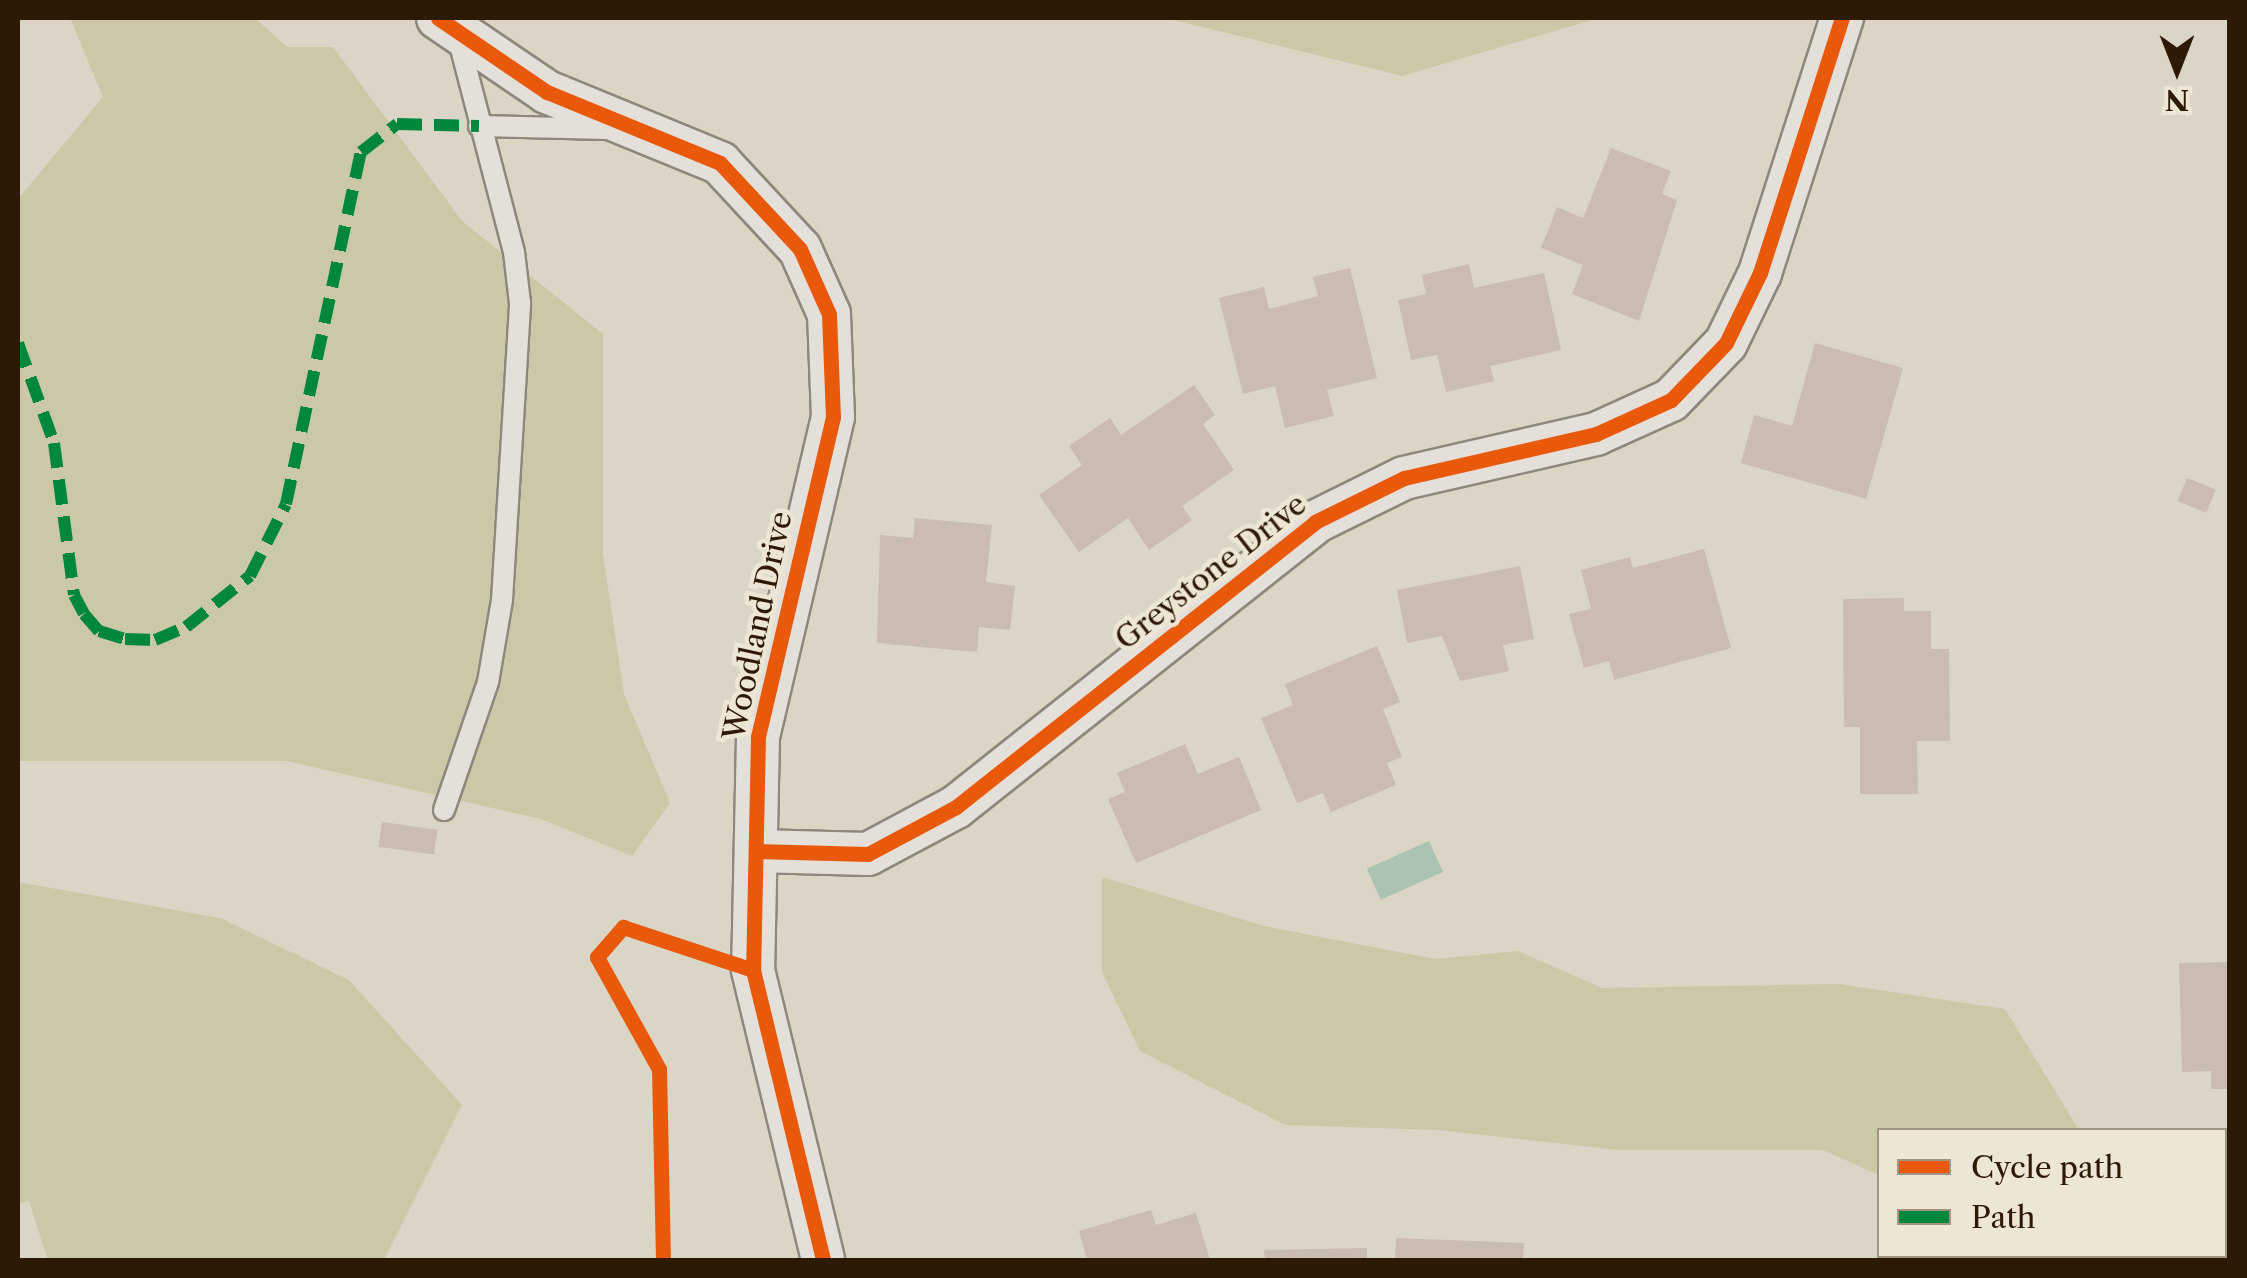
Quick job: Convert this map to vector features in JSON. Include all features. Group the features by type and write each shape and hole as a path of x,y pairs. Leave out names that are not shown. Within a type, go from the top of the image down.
{"street":[{"name":"Greystone Drive","path":"756,851 868,854 956,807 1315,522 1404,478 1596,434 1671,400 1726,343 1760,273 1842,18"},
{"name":"Woodland Drive","path":"448,26 547,92 644,127 720,163 800,249 829,314 833,417 758,737 753,970 822,1260"}],"lane":[{"path":"444,810 488,682 514,493 520,304 479,126 448,26"},
{"path":"479,126 644,127"}],"shaded area":[{"path":"70,18 255,18 287,47 333,47 462,221 603,334 603,554 624,694 670,803 632,856 541,819 287,761 18,761 18,199 103,97"},
{"path":"1166,18 1599,18 1402,76"},
{"path":"1429,841 1443,872 1381,900 1367,869"},
{"path":"1102,877 1264,926 1435,959 1518,951 1602,988 1839,984 2005,1009 2078,1128 1877,1128 1877,1174 1823,1150 1618,1150 1439,1130 1285,1125 1140,1051 1102,972"},
{"path":"18,882 220,918 349,980 462,1105 384,1260 48,1260 29,1201 18,1203"}],"building":[{"path":"1611,148 1671,171 1662,194 1677,200 1639,321 1572,294 1583,265 1541,248 1557,207 1583,218"},
{"path":"1469,264 1474,288 1544,273 1561,350 1490,366 1494,381 1446,392 1437,355 1411,360 1398,300 1426,294 1422,275"},
{"path":"1350,268 1377,378 1327,390 1334,416 1285,428 1275,386 1243,394 1219,298 1264,287 1269,309 1318,296 1313,277"},
{"path":"1815,343 1903,368 1866,499 1741,463 1754,415 1792,426"},
{"path":"1194,385 1215,415 1203,424 1234,470 1182,506 1192,520 1149,550 1128,518 1079,552 1039,495 1082,465 1069,446 1110,418 1121,435"},
{"path":"2187,478 2216,490 2206,513 2178,501"},
{"path":"915,518 992,525 986,582 1015,586 1010,630 979,627 977,652 877,643 880,535 913,538"},
{"path":"1704,549 1731,648 1614,680 1609,661 1584,668 1569,614 1591,609 1581,570 1630,557 1633,568"},
{"path":"1520,566 1534,639 1503,645 1509,671 1460,681 1442,636 1407,643 1397,590"},
{"path":"1904,598 1904,611 1931,611 1931,649 1949,649 1950,741 1917,741 1918,794 1860,794 1860,727 1844,727 1843,599"},
{"path":"1377,646 1400,702 1383,709 1402,757 1387,763 1396,785 1331,812 1323,793 1297,803 1261,718 1293,705 1285,684"},
{"path":"1185,744 1198,774 1239,757 1261,810 1136,863 1108,799 1125,792 1117,773"},
{"path":"382,822 437,830 434,855 379,847"},
{"path":"2230,962 2230,1089 2211,1089 2211,1071 2182,1072 2179,963"},
{"path":"1151,1210 1156,1225 1196,1213 1210,1260 1087,1260 1079,1231"},
{"path":"1396,1238 1524,1243 1523,1260 1395,1260"},
{"path":"1367,1248 1367,1260 1265,1260 1264,1250"}],"marked path":[{"path":"18,343 54,443 74,595 84,614 99,631 125,639 155,640 186,627 250,576 286,504 361,152 397,124 479,126"}],"cycle path":[{"path":"438,18 547,92 720,163 800,249 829,314 833,417 758,737 753,970 823,1260"},
{"path":"756,851 868,854 956,807 1315,522 1404,478 1596,434 1671,400 1726,343 1760,273 1842,18"},
{"path":"663,1260 659,1069 597,957 623,927 753,970"}]}
